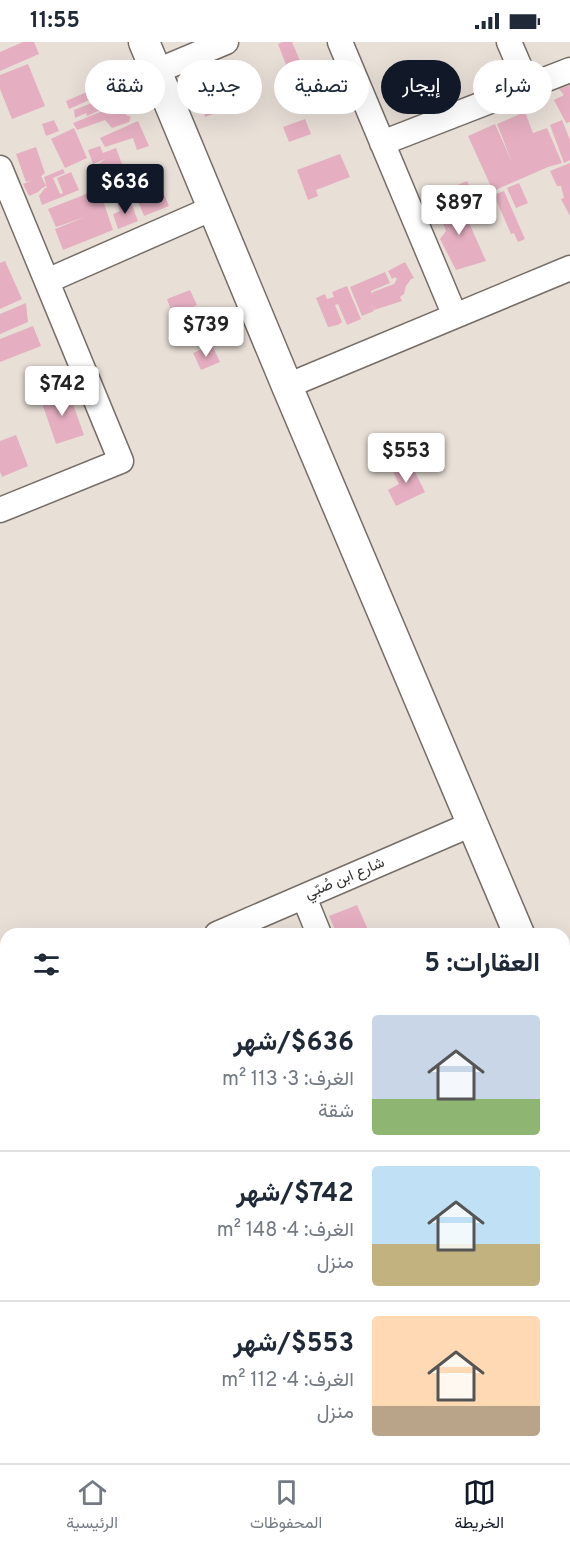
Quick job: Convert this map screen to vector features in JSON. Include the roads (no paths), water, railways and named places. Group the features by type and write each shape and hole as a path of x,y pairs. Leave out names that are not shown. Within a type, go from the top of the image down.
{"street":[{"path":"144,42 151,60"},
{"path":"165,67 226,42"},
{"path":"340,42 455,316"},
{"path":"509,42 517,60"},
{"path":"552,77 570,70"},
{"path":"165,93 516,928"},
{"path":"382,143 473,107"},
{"path":"0,168 121,461 0,510"},
{"path":"47,281 213,208"},
{"path":"287,386 570,268"},
{"name":"شارع ابن صُبّي","path":"231,928 472,824"},
{"path":"303,897 316,928"}]}
